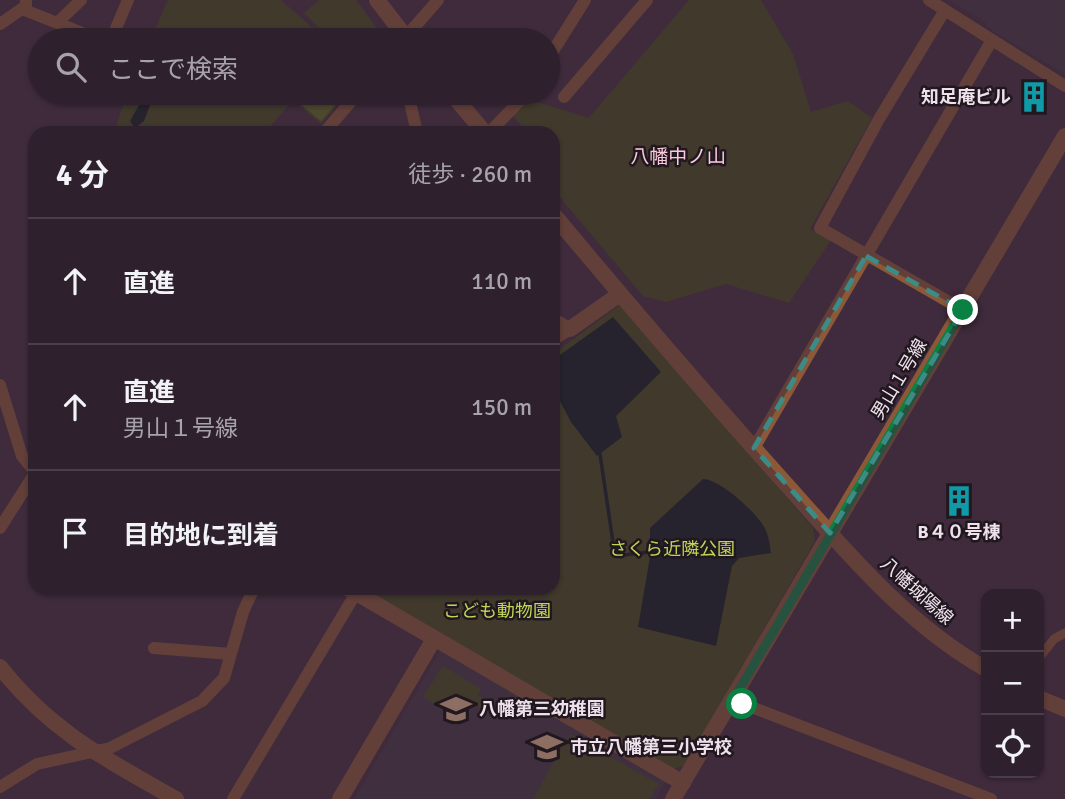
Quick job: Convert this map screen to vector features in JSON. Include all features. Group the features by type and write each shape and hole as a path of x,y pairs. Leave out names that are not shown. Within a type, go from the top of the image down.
{"street":[{"path":"57,23 80,0"},
{"path":"116,28 128,0"},
{"path":"377,0 397,28"},
{"path":"414,28 438,0"},
{"path":"560,40 585,0"},
{"path":"564,97 647,0"},
{"path":"929,0 1065,86"},
{"path":"0,24 24,4 70,28"},
{"path":"945,10 879,118 820,228 963,310"},
{"path":"754,449 992,40"},
{"path":"330,126 348,105"},
{"path":"411,105 415,126"},
{"path":"465,105 479,126"},
{"path":"490,126 513,105"},
{"name":"男山１号線","path":"673,799 1065,136"},
{"name":"八幡城陽線","path":"560,222 754,449 899,606 962,655 981,666"},
{"path":"560,335 620,293"},
{"path":"560,323 570,329"},
{"path":"0,385 22,456 28,464"},
{"path":"0,528 28,484"},
{"path":"0,787 37,764 110,748 202,701 224,678 252,595"},
{"path":"233,799 349,595"},
{"path":"360,595 683,783"},
{"path":"1044,652 1054,639 1065,633"},
{"path":"340,799 434,639"},
{"path":"154,648 231,654"},
{"path":"0,667 41,714 91,751 176,799"},
{"path":"733,700 991,799"},
{"path":"1044,700 1065,709"}],"highlighted area":[{"path":"866,256 963,310 830,533 754,448"}],"shaded area":[{"path":"950,0 1065,0 1065,74 987,27 986,22"},
{"path":"139,105 150,105 144,121 134,126 130,121"},
{"path":"613,317 661,372 616,416 622,437 597,456 571,422 560,401 560,355"},
{"path":"703,479 729,491 756,516 767,533 771,553 739,558 732,566 716,646 638,627 650,557 650,528"},
{"name":"市立八幡第三小学校","path":"440,651 666,780 655,799 355,799"}],"green space":[{"path":"168,0 281,0 313,28 155,28"},
{"path":"319,0 356,0 377,28 318,28 304,13"},
{"path":"689,0 761,0 793,54 811,112 848,101 872,118 810,229 831,240 789,303 726,284 666,302 643,296 560,197 560,126 522,126 513,116 522,105 547,105 589,118"},
{"path":"123,105 289,105 271,126 116,126"},
{"path":"299,105 338,105 321,124"},
{"path":"302,105 335,105 321,121"},
{"name":"さくら近隣公園","path":"621,304 813,528 815,541 684,766 673,769 372,595 560,595 560,349"},
{"path":"443,666 481,689 478,695 495,705 490,714 473,703 462,721 423,697"},
{"path":"570,734 659,784 649,799 533,799"}],"waterway":[{"path":"600,454 615,556 650,552"}],"place":[{"name":"知足庵ビル","path":"1034,97"},
{"name":"B４０号棟","path":"959,501"},
{"name":"八幡第三幼稚園","path":"456,709"},
{"name":"市立八幡第三小学校","path":"547,747"}],"district":[{"name":"八幡中ノ山","path":"678,157"}],"route":[{"path":"742,704 733,700 963,310"}],"park label":[{"name":"こども動物園","path":"497,611"}]}
